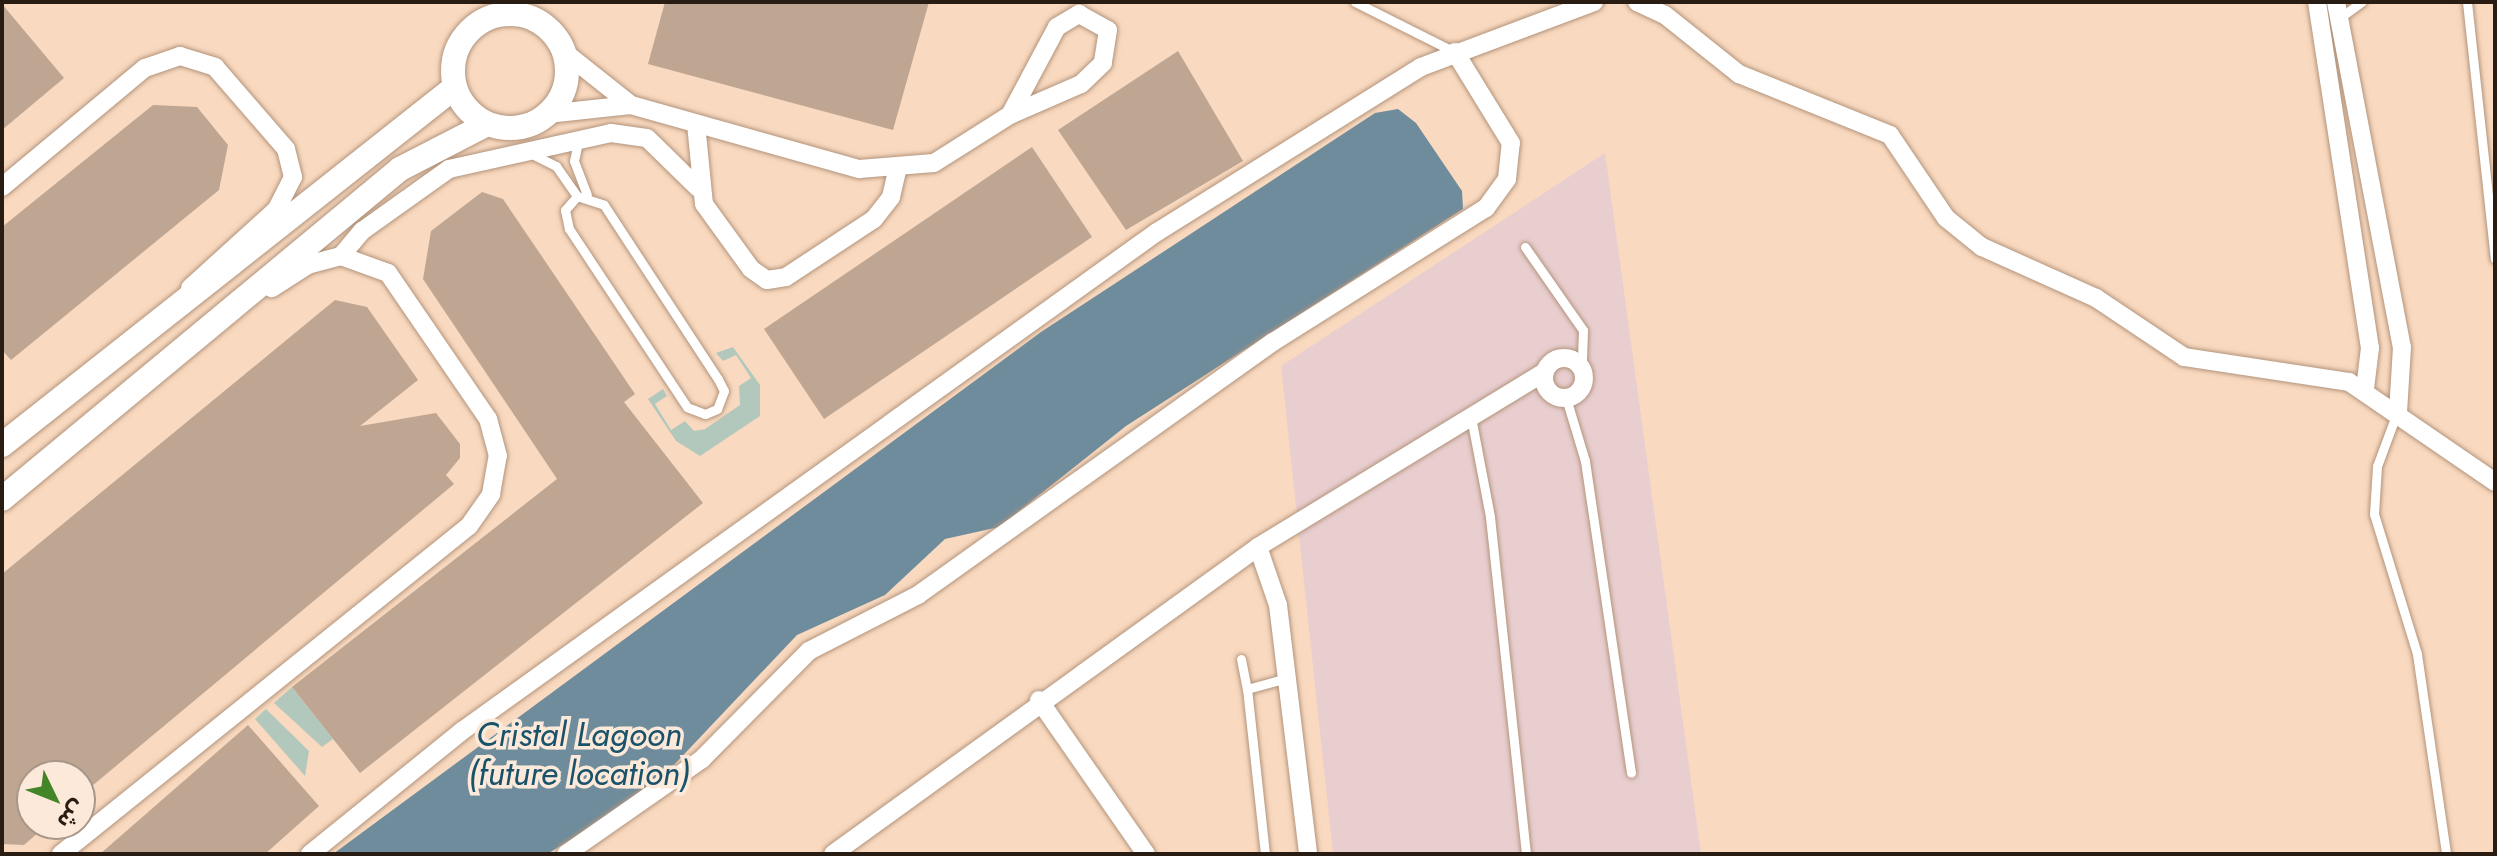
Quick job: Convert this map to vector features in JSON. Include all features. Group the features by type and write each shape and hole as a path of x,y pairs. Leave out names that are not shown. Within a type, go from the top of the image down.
{"street":[{"path":"547,114 565,85 549,2"},
{"path":"310,854 462,731 1054,303 1387,87 1455,52 1594,2"},
{"path":"1637,2 1665,15 1739,74 1890,135 1969,239 2096,298 2166,348 2213,364 2314,372 2365,389 2495,482"},
{"path":"2317,2 2403,356 2398,412"},
{"path":"631,105 532,19 500,9 457,49 455,87 467,109 487,124 512,129 547,114 631,105 841,165 897,170 952,156 1010,115 1097,71 1111,47 1103,23 1079,14 1063,21 1010,115"},
{"path":"2337,10 2344,115 2370,348 2365,389"},
{"path":"566,854 702,759 809,651 918,595 1285,334 1486,208 1507,179 1511,143 1455,52"},
{"path":"2,187 156,62 192,57 215,67 286,149 293,177 282,203 215,259 180,302"},
{"path":"2,445 455,87"},
{"path":"2,499 419,155 487,124"},
{"path":"696,124 698,188"},
{"path":"341,256 362,231 437,175 618,131 641,135 698,188 751,269 774,280 874,219 891,197 897,170"},
{"path":"61,854 469,526 491,494 498,456 488,419 396,281 367,261 341,256 297,271 211,324"},
{"path":"833,854 1039,700 1258,547 1470,415 1545,372 1562,358 1582,368 1580,390 1566,398 1547,387 1545,372"},
{"path":"1258,547 1278,605 1308,854"},
{"path":"1039,700 1146,854"}],"lane":[{"path":"1355,2 1455,52"},
{"path":"2337,10 2361,2"},
{"path":"2467,2 2486,146 2495,258"},
{"path":"578,142 574,161 582,195"},
{"path":"2486,146 2495,172"},
{"path":"531,154 556,166 582,195 604,205 722,384 721,404 711,412 687,407 569,229 565,210 582,195"},
{"path":"1525,247 1583,330 1582,368"},
{"path":"1566,398 1585,461 1631,773"},
{"path":"2398,412 2377,466 2374,514 2417,654 2446,854"},
{"path":"1470,415 1490,517 1526,854"},
{"path":"1241,659 1265,854"},
{"path":"1247,689 1258,681 1287,678"}],"shaded area":[{"path":"1605,153 1701,854 1333,854 1281,366"}],"green space":[{"path":"733,347 760,385 760,416 700,456 676,441 648,399 663,389 667,396 655,404 671,430 685,421 694,431 705,429 740,405 739,386 751,378 736,355 723,361 716,353"},
{"path":"292,687 333,739 322,747 274,703"},
{"path":"266,709 309,751 305,776 255,719"}],"water":[{"name":"Cristal Lagoon (future location)","path":"1398,109 1416,123 1462,191 1463,209 1126,426 999,527 945,539 885,595 797,635 673,766 594,826 547,854 333,854 1041,332 1375,113"}],"building":[{"path":"665,2 929,2 893,130 648,64"},
{"path":"2,4 64,78 2,130"},
{"path":"1178,51 1243,161 1126,230 1058,130"},
{"path":"153,105 197,107 228,145 219,190 11,360 2,350 2,227"},
{"path":"1032,147 1092,237 824,419 764,329"},
{"path":"482,192 503,199 635,394 624,402 703,503 360,773 292,687 557,479 423,279 431,231"},
{"path":"335,300 367,307 418,380 360,426 436,413 460,444 460,458 446,475 454,484 96,783 96,760 16,760 16,840 30,840 24,845 2,844 2,574"},
{"path":"248,725 319,806 265,854 100,854"}]}
